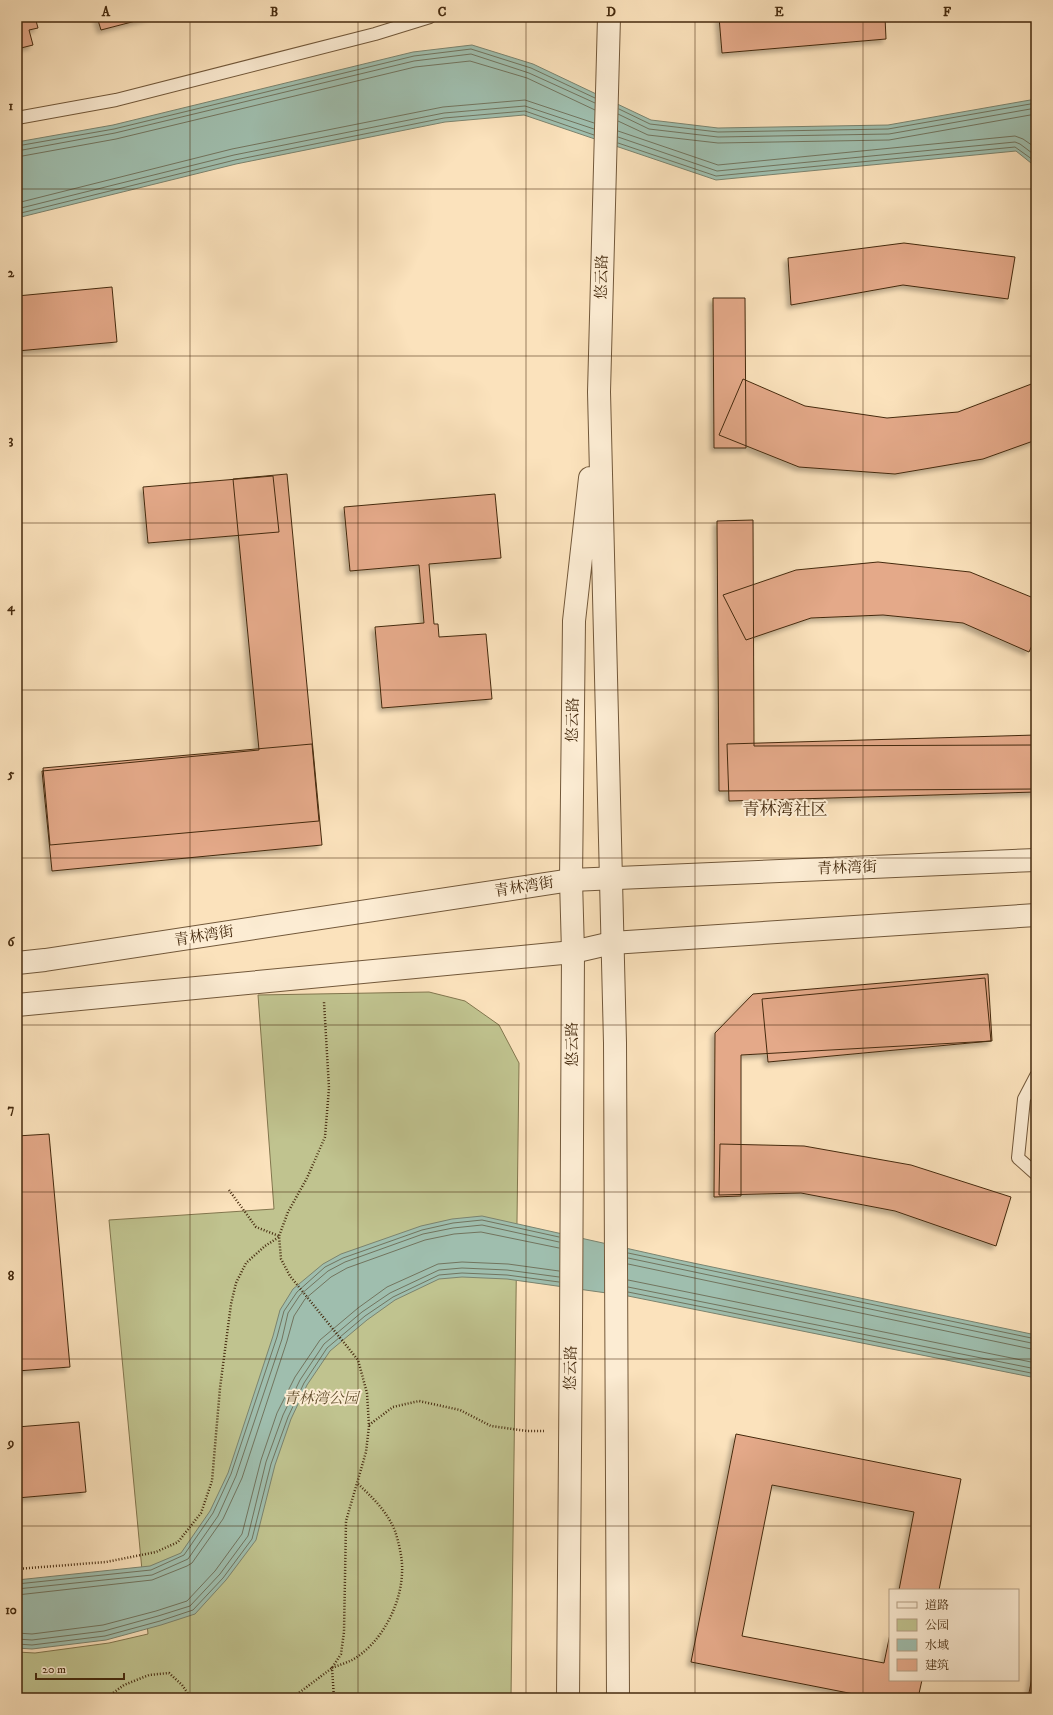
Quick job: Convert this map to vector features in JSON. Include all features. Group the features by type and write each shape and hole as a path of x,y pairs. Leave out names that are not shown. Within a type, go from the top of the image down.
{"street":[{"name":"悠云路","path":"609,24 600,392 615,1043 618,1698"},
{"name":"悠云路","path":"568,1698 572,1326 572,880 574,621 600,392"},
{"name":"青林湾街","path":"17,963 60,958 572,880 1036,860"},
{"path":"17,1004 573,952 612,943 1036,915"}],"lane":[{"path":"17,118 116,100 375,34 430,17"},
{"path":"1036,1076 1024,1099 1018,1158 1036,1174"}],"path":[{"path":"321,976 326,1021 329,1088 325,1137 307,1178 288,1212 279,1236 281,1259 290,1276 358,1360 367,1393 369,1426 366,1452 346,1521 344,1632 341,1654 332,1668 334,1698"},
{"path":"229,1190 256,1227 279,1236"},
{"path":"17,1569 106,1562 156,1552 178,1542 197,1519 201,1513 212,1481 220,1388 231,1304 236,1284 246,1263 279,1236"},
{"path":"369,1426 393,1407 419,1401 460,1410 491,1426 527,1431 570,1432"},
{"path":"292,1698 332,1668 352,1660 369,1647 382,1630 396,1602 402,1572 399,1547 394,1530 382,1508 357,1483"},
{"path":"106,1698 124,1685 149,1675 169,1673 182,1685 191,1698"}],"green space":[{"name":"青林湾公园","path":"429,992 465,1001 499,1025 519,1063 511,1698 17,1698 17,1652 35,1653 109,1643 148,1634 109,1220 274,1209 258,995"}],"water":[{"path":"472,45 533,64 651,120 718,128 888,125 1036,99 1036,167 1016,151 716,180 524,115 445,122 236,164 17,218 17,142 113,125 413,52"},
{"path":"482,1216 679,1260 1036,1335 1036,1378 628,1296 507,1279 462,1277 439,1279 395,1300 367,1320 330,1351 307,1385 291,1419 275,1465 256,1540 226,1580 195,1614 106,1640 32,1649 17,1648 17,1580 150,1566 181,1553 210,1511 228,1473 273,1336 280,1310 293,1289 323,1264 341,1254 421,1226 452,1219"}],"building":[{"path":"17,17 35,17 38,28 29,30 33,45 17,49"},
{"path":"97,17 151,17 101,30"},
{"path":"719,17 885,17 886,39 722,53"},
{"path":"904,243 1015,257 1008,299 903,285 791,305 788,258"},
{"path":"112,287 117,342 17,351 17,296"},
{"path":"713,298 745,298 746,448 714,448"},
{"path":"743,379 805,406 887,418 958,412 1034,383 1036,388 1036,440 983,459 895,474 799,467 719,435"},
{"path":"287,474 322,845 52,871 42,771 259,750 233,479"},
{"path":"273,476 279,532 148,543 143,487"},
{"path":"495,494 501,558 429,564 434,624 438,624 439,637 486,634 492,699 382,708 375,627 424,623 419,565 350,571 344,507"},
{"path":"753,520 754,746 1036,745 1036,789 719,791 717,521"},
{"path":"878,562 970,572 1036,599 1036,637 1029,652 963,623 883,615 811,618 746,640 723,595 796,570"},
{"path":"1036,735 1036,792 729,801 727,744"},
{"path":"312,744 319,821 50,845 43,768"},
{"path":"988,974 992,1041 741,1055 741,1196 714,1197 715,1033 753,994"},
{"path":"985,978 991,1041 768,1062 762,999"},
{"path":"49,1134 70,1367 17,1371 17,1136"},
{"path":"720,1144 804,1146 911,1165 1011,1197 996,1246 895,1211 801,1193 719,1195"},
{"path":"79,1422 86,1492 17,1498 17,1427"},
{"path":"736,1434 961,1479 939,1589 899,1589 914,1512 772,1485 742,1636 884,1663 889,1639 889,1681 922,1681 918,1698 874,1698 691,1662"},
{"path":"1036,1657 1036,1698 1028,1698"}],"district":[{"name":"青林湾社区","path":"785,810"}]}
